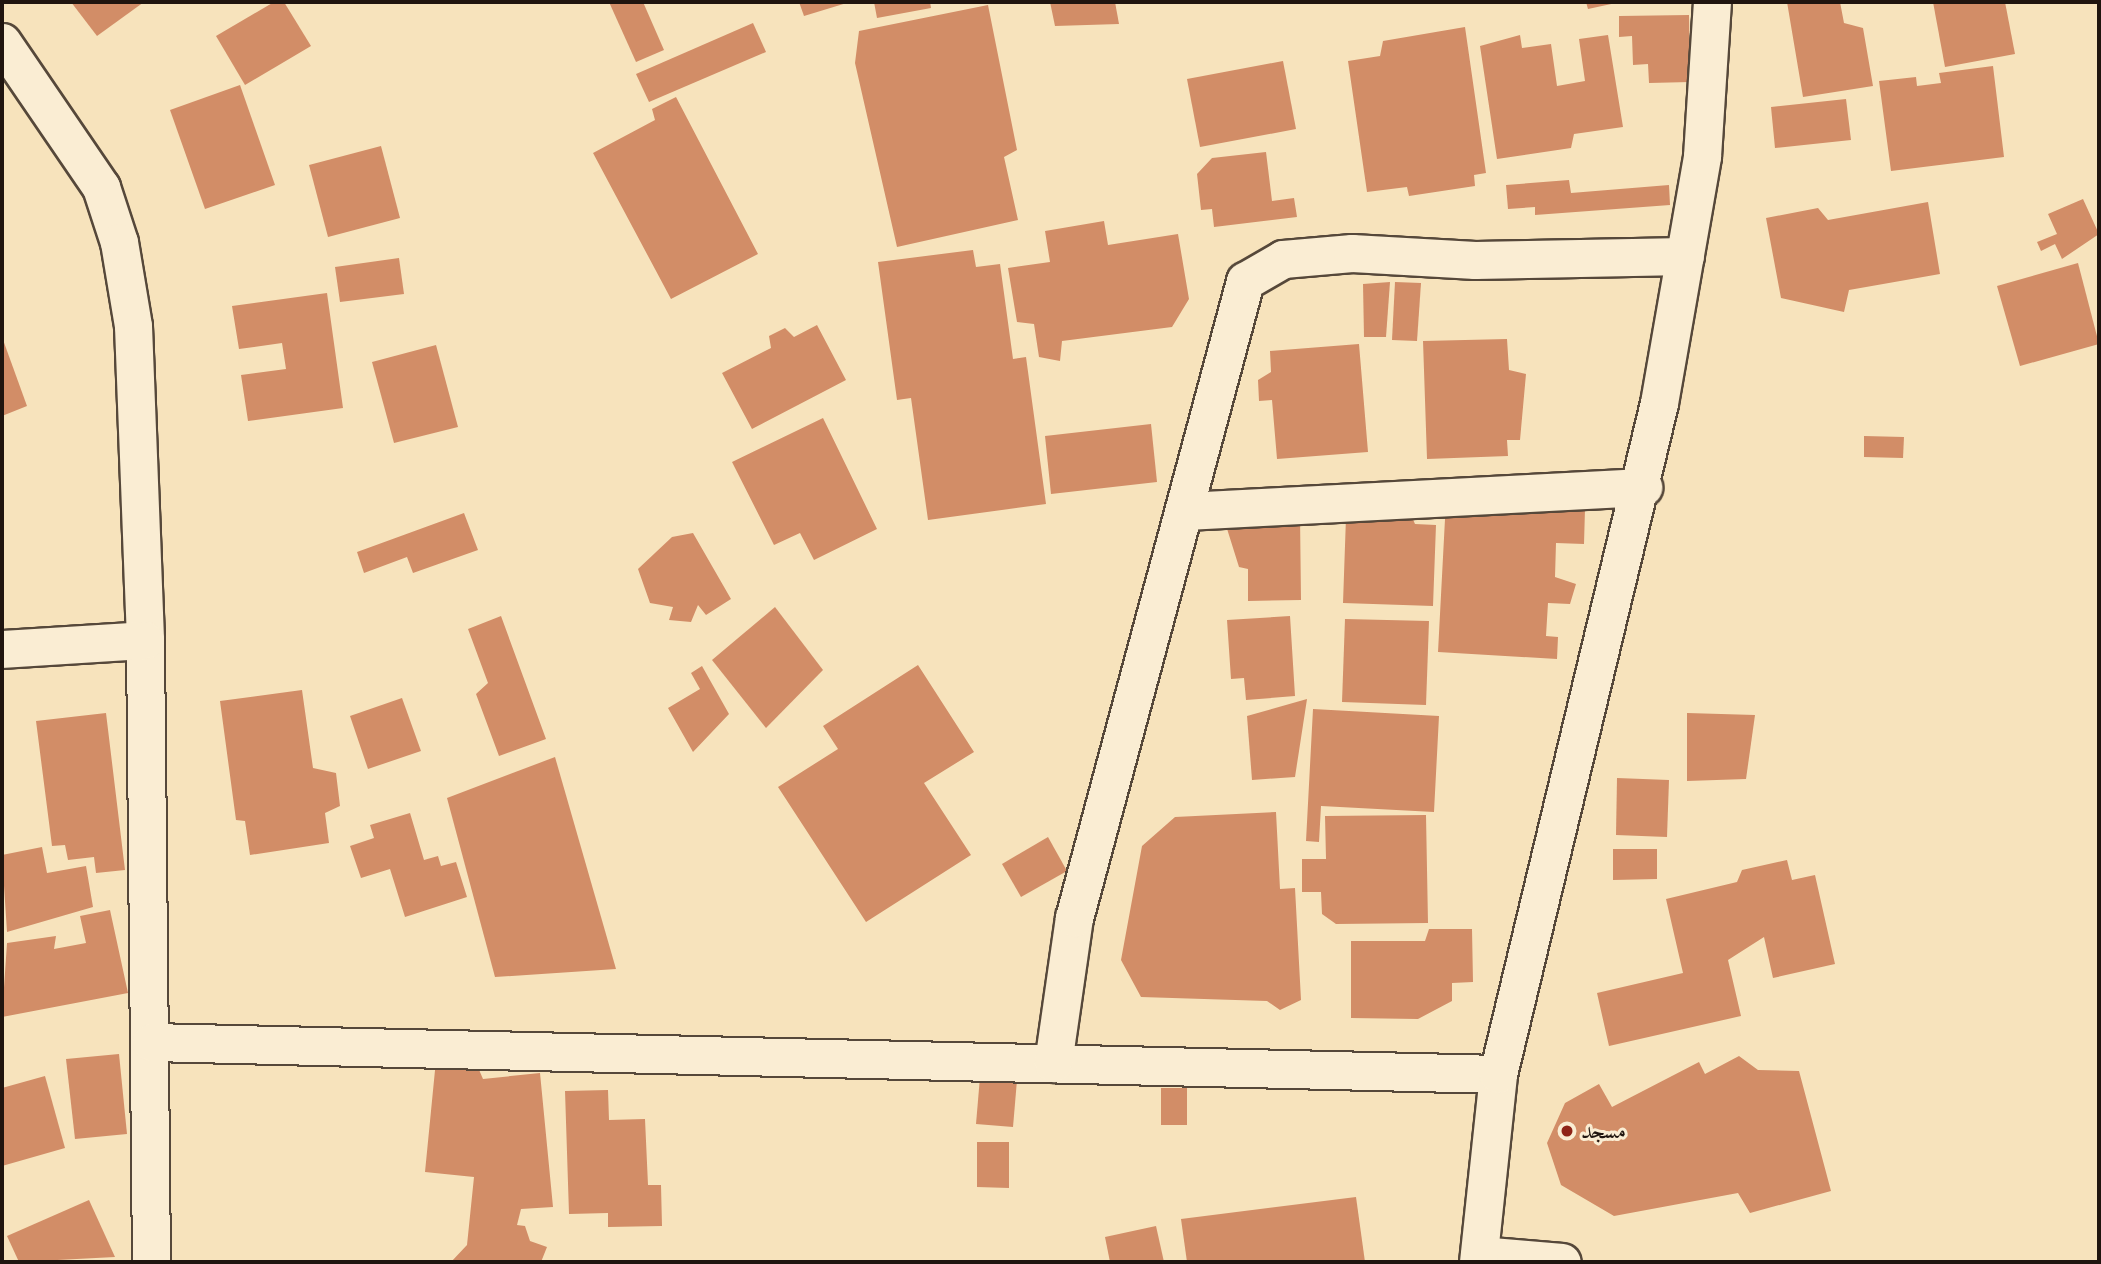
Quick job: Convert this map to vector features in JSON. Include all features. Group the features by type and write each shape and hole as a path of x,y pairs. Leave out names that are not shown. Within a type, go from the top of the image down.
{"street":[{"path":"1562,1262 1479,1258 1498,1074 1531,920 1643,487 1702,156 1712,2"},
{"path":"2,42 101,187 119,242 133,326 145,640 151,1042 151,1262"},
{"path":"1053,1063 1074,918 1185,511 1233,309 1245,281 1283,259 1352,253 1475,260 1685,256"},
{"path":"1185,511 1643,487"},
{"path":"2,649 145,640"},
{"path":"151,1042 1498,1074"}],"building":[{"path":"71,2 144,2 97,36"},
{"path":"274,2 284,2 311,46 245,85 216,36"},
{"path":"609,2 643,2 664,50 636,62"},
{"path":"799,2 850,2 804,16"},
{"path":"874,2 930,2 931,8 877,18"},
{"path":"1050,2 1115,2 1119,24 1055,26"},
{"path":"1586,2 1616,2 1616,3 1588,9"},
{"path":"1787,2 1840,2 1844,23 1863,28 1873,86 1803,97"},
{"path":"1933,2 2005,2 2015,54 1945,67"},
{"path":"988,5 1017,150 1004,157 1018,220 897,247 855,63 859,31"},
{"path":"1689,15 1690,82 1649,83 1648,64 1633,65 1632,36 1619,37 1619,16"},
{"path":"753,23 766,52 649,102 636,74"},
{"path":"1465,27 1486,173 1474,175 1475,186 1409,196 1407,187 1367,192 1348,61 1380,56 1383,41"},
{"path":"1520,35 1522,48 1551,44 1557,86 1585,81 1579,39 1608,35 1623,127 1574,134 1571,148 1497,159 1480,46"},
{"path":"1283,61 1296,129 1200,147 1187,79"},
{"path":"1993,66 2004,157 1891,171 1879,81 1916,77 1917,86 1941,83 1939,73"},
{"path":"240,85 275,185 205,209 170,110"},
{"path":"676,97 758,254 671,299 593,153 655,120 652,109"},
{"path":"1846,99 1851,140 1775,148 1771,107"},
{"path":"381,146 400,218 328,237 309,165"},
{"path":"1266,152 1272,201 1294,198 1297,217 1214,227 1212,209 1201,210 1197,174 1212,158"},
{"path":"1569,180 1571,193 1669,185 1670,205 1535,215 1535,207 1508,209 1506,185"},
{"path":"2083,199 2099,234 2062,259 2055,244 2041,251 2037,242 2057,234 2048,214"},
{"path":"1928,202 1940,274 1849,290 1844,312 1781,298 1766,218 1818,208 1828,220"},
{"path":"1104,221 1108,245 1178,234 1189,299 1172,327 1062,341 1060,361 1039,357 1034,324 1017,322 1008,268 1050,262 1045,231"},
{"path":"973,250 976,267 1000,264 1013,359 1026,357 1046,504 928,520 911,398 897,400 878,262"},
{"path":"399,258 404,294 340,302 335,267"},
{"path":"2078,263 2099,344 2020,366 1997,286"},
{"path":"1390,282 1386,337 1364,337 1363,284"},
{"path":"1395,282 1421,283 1417,341 1392,340"},
{"path":"327,293 343,408 248,421 241,375 286,369 282,343 239,349 232,306"},
{"path":"817,325 846,380 752,429 722,373 771,348 769,336 785,328 794,337"},
{"path":"2,337 27,406 2,416"},
{"path":"1507,339 1509,370 1526,374 1520,440 1507,440 1508,456 1427,459 1423,341"},
{"path":"1359,344 1368,452 1277,459 1272,400 1259,401 1258,380 1271,372 1270,351"},
{"path":"436,345 458,427 394,443 372,362"},
{"path":"823,418 877,529 814,560 800,533 774,545 732,462"},
{"path":"1151,424 1157,482 1051,494 1045,436"},
{"path":"1864,436 1904,437 1903,458 1864,457"},
{"path":"1446,500 1585,509 1584,544 1556,543 1555,577 1576,584 1570,604 1548,603 1546,636 1558,637 1557,659 1438,652"},
{"path":"1409,510 1415,524 1436,525 1433,606 1343,603 1346,517"},
{"path":"464,513 478,550 413,573 407,557 364,573 357,552"},
{"path":"1300,515 1301,600 1248,601 1248,569 1239,567 1223,516"},
{"path":"693,533 731,599 706,615 698,605 691,622 669,620 673,607 650,603 638,569 672,537"},
{"path":"775,607 823,670 766,728 712,660"},
{"path":"501,616 546,739 499,756 476,694 488,683 468,629"},
{"path":"1290,616 1295,696 1246,700 1244,678 1231,679 1227,620"},
{"path":"1345,619 1429,621 1426,705 1342,702"},
{"path":"918,665 974,752 924,783 971,855 866,922 778,787 838,749 823,726"},
{"path":"702,666 729,714 693,752 668,708 700,689 691,673"},
{"path":"302,690 313,768 336,773 340,806 325,813 329,843 250,855 245,821 236,820 220,701"},
{"path":"402,698 421,751 368,769 350,716"},
{"path":"1307,699 1295,777 1252,780 1247,716"},
{"path":"1313,709 1439,716 1434,812 1321,806 1319,842 1306,841"},
{"path":"106,713 125,870 96,873 94,857 68,860 65,845 52,846 36,721"},
{"path":"1687,713 1755,715 1746,779 1687,781"},
{"path":"555,757 616,969 495,977 447,798"},
{"path":"1617,778 1669,780 1667,837 1616,835"},
{"path":"1276,812 1280,889 1295,888 1301,1000 1280,1010 1267,1001 1141,997 1121,960 1142,846 1175,817"},
{"path":"410,813 424,860 438,856 441,866 456,862 467,897 405,917 390,869 361,878 350,846 374,838 370,825"},
{"path":"1426,815 1428,923 1336,924 1322,914 1321,892 1302,892 1302,859 1326,859 1325,816"},
{"path":"1048,837 1067,871 1021,897 1002,864"},
{"path":"42,847 47,873 86,866 93,907 7,932 2,855"},
{"path":"1613,849 1657,849 1657,879 1613,880"},
{"path":"1787,860 1792,880 1815,875 1835,964 1773,978 1764,937 1728,960 1741,1016 1609,1046 1597,993 1683,973 1666,899 1737,882 1742,870"},
{"path":"110,910 128,993 2,1017 7,943 56,936 54,949 86,943 80,916"},
{"path":"1429,929 1472,929 1473,982 1452,983 1452,1001 1418,1019 1351,1018 1351,941 1425,941"},
{"path":"119,1054 127,1134 75,1139 66,1059"},
{"path":"1739,1056 1758,1070 1799,1071 1831,1191 1750,1213 1738,1193 1614,1216 1561,1185 1547,1143 1565,1103 1599,1084 1612,1107 1699,1062 1705,1074"},
{"path":"436,1060 477,1065 483,1079 540,1073 553,1207 521,1209 517,1225 525,1226 530,1241 547,1247 541,1262 451,1262 467,1245 474,1177 425,1172"},
{"path":"45,1076 65,1148 2,1166 2,1088"},
{"path":"980,1077 1017,1080 1013,1127 976,1124"},
{"path":"1161,1088 1187,1088 1187,1125 1161,1125"},
{"path":"608,1090 609,1120 645,1119 648,1185 661,1185 662,1226 608,1227 608,1213 569,1214 565,1091"},
{"path":"977,1142 1009,1142 1009,1188 977,1187"},
{"path":"1356,1197 1365,1262 1187,1262 1181,1219"},
{"path":"89,1200 115,1257 19,1262 7,1236"},
{"path":"1156,1226 1164,1262 1110,1262 1105,1237"}],"place":[{"name":"مسجد","path":"1567,1131"}]}
